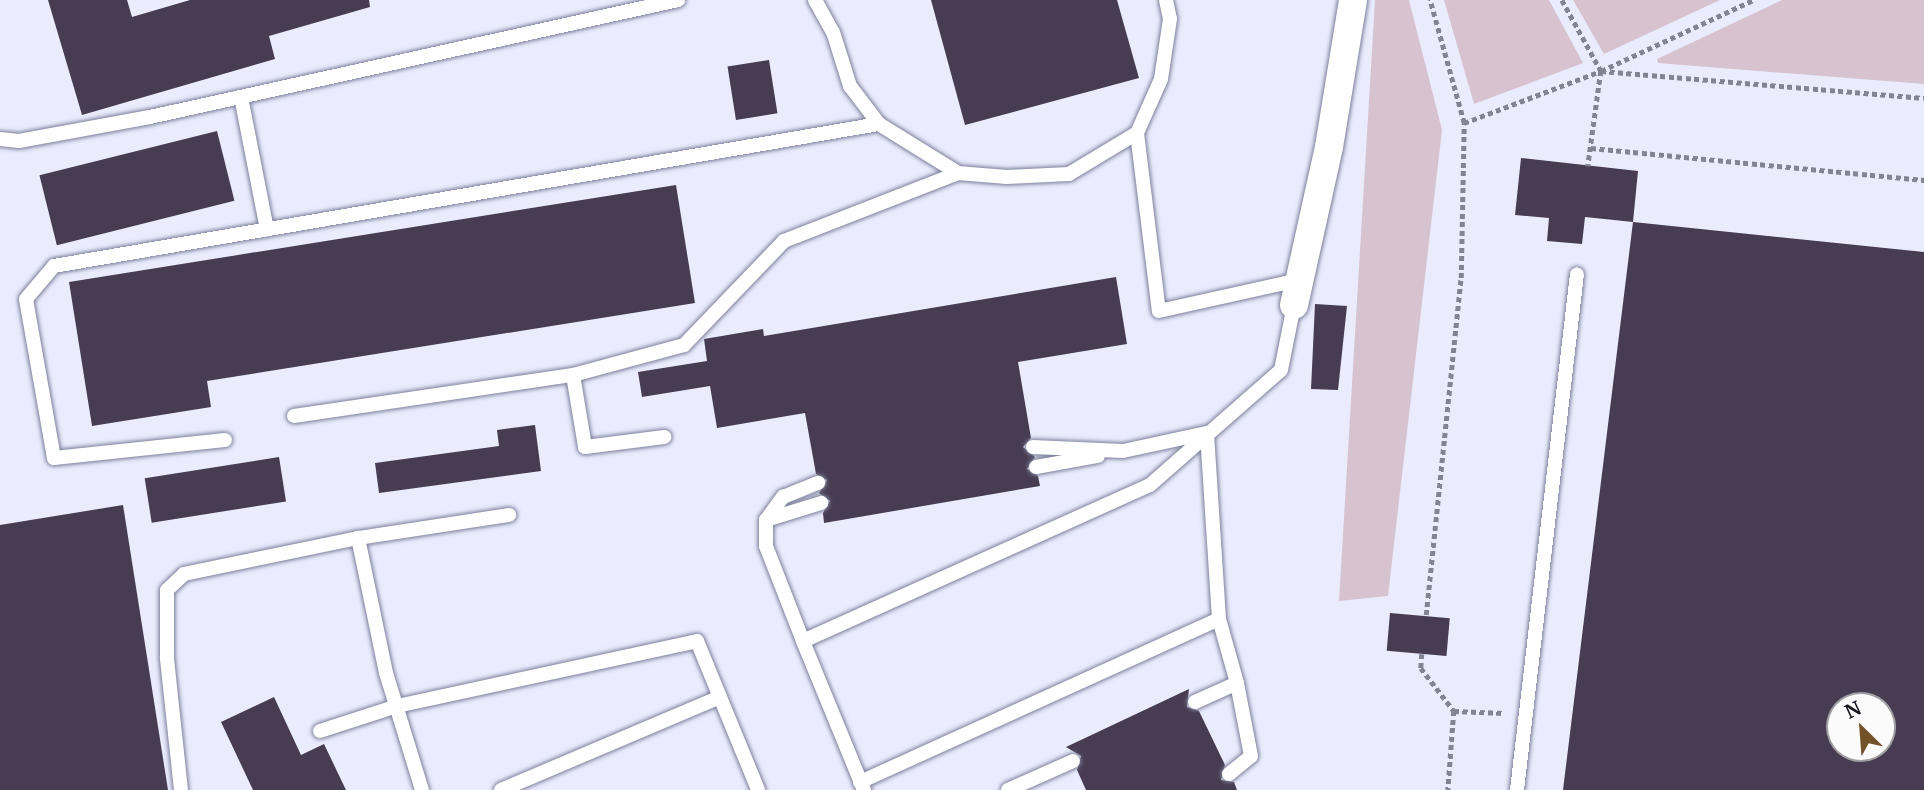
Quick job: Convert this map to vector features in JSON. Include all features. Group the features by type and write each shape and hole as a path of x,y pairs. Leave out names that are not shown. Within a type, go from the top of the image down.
{"street":[{"path":"1296,293 1329,147 1353,0"}],"lane":[{"path":"0,139 19,141 241,97 678,0"},
{"path":"815,0 833,32 850,86 879,124 958,173"},
{"path":"803,641 1150,485 1281,370 1296,293 1159,311 1137,134 1161,79 1170,19 1166,0"},
{"path":"241,97 267,229"},
{"path":"225,440 54,458 26,299 54,266 879,124"},
{"path":"294,416 573,375 684,345 784,241 958,173 1069,174 1137,134"},
{"path":"1517,790 1577,274"},
{"path":"573,375 585,447 664,437"},
{"path":"1037,467 1208,433"},
{"path":"1208,433 1219,620 1237,683 1251,756 1230,774"},
{"path":"1033,447 1123,451"},
{"path":"818,483 783,497 766,520 766,547 862,786"},
{"path":"766,520 821,503"},
{"path":"181,790 167,658 167,590 184,574 358,538 509,515"},
{"path":"358,538 397,706 422,790"},
{"path":"862,786 1219,620"},
{"path":"320,731 397,706 697,641 758,790"},
{"path":"1195,702 1237,683"},
{"path":"501,790 720,697"},
{"path":"1007,790 1073,761"},
{"path":"862,786 875,790"}],"path":[{"path":"1426,615 1461,278 1464,123 1430,0"},
{"path":"1562,0 1601,71 1588,166"},
{"path":"1464,123 1601,71 1753,0"},
{"path":"1601,71 1924,98"},
{"path":"1591,148 1924,180"},
{"path":"1422,654 1421,668 1454,711 1448,790"},
{"path":"1454,711 1508,713"}],"shaded area":[{"path":"1375,0 1409,0 1442,130 1388,596 1339,601"},
{"path":"1444,0 1549,0 1583,63 1474,104"},
{"path":"1573,0 1720,0 1604,54"},
{"path":"1782,0 1924,0 1924,84 1658,63 1657,59"}],"building":[{"path":"48,0 127,0 132,17 190,0 369,0 370,7 269,36 275,59 82,115"},
{"path":"931,0 1117,0 1139,78 965,125"},
{"path":"769,60 777,113 736,120 728,67"},
{"path":"217,131 234,201 57,245 39,175"},
{"path":"1521,158 1638,171 1633,222 1585,217 1582,244 1547,241 1549,218 1515,215"},
{"path":"676,185 695,303 207,381 211,407 92,426 69,282"},
{"path":"1633,222 1924,252 1924,790 1563,790"},
{"path":"1116,277 1127,344 1018,362 1031,438 1023,447 1035,457 1027,469 1038,476 1040,486 824,523 823,513 830,501 819,493 827,480 816,474 805,413 717,428 710,386 642,397 638,372 707,361 704,339 763,329 764,336"},
{"path":"1315,304 1347,306 1338,390 1311,389"},
{"path":"535,425 541,471 379,493 375,463 499,446 497,430"},
{"path":"279,457 286,501 152,523 145,478"},
{"path":"123,505 168,790 0,790 0,525"},
{"path":"1390,613 1450,618 1446,656 1387,651"},
{"path":"1189,689 1187,707 1199,711 1225,765 1221,780 1234,782 1237,790 1086,790 1077,770 1081,756 1066,747"},
{"path":"274,697 301,755 324,744 346,790 253,790 221,722"}]}
